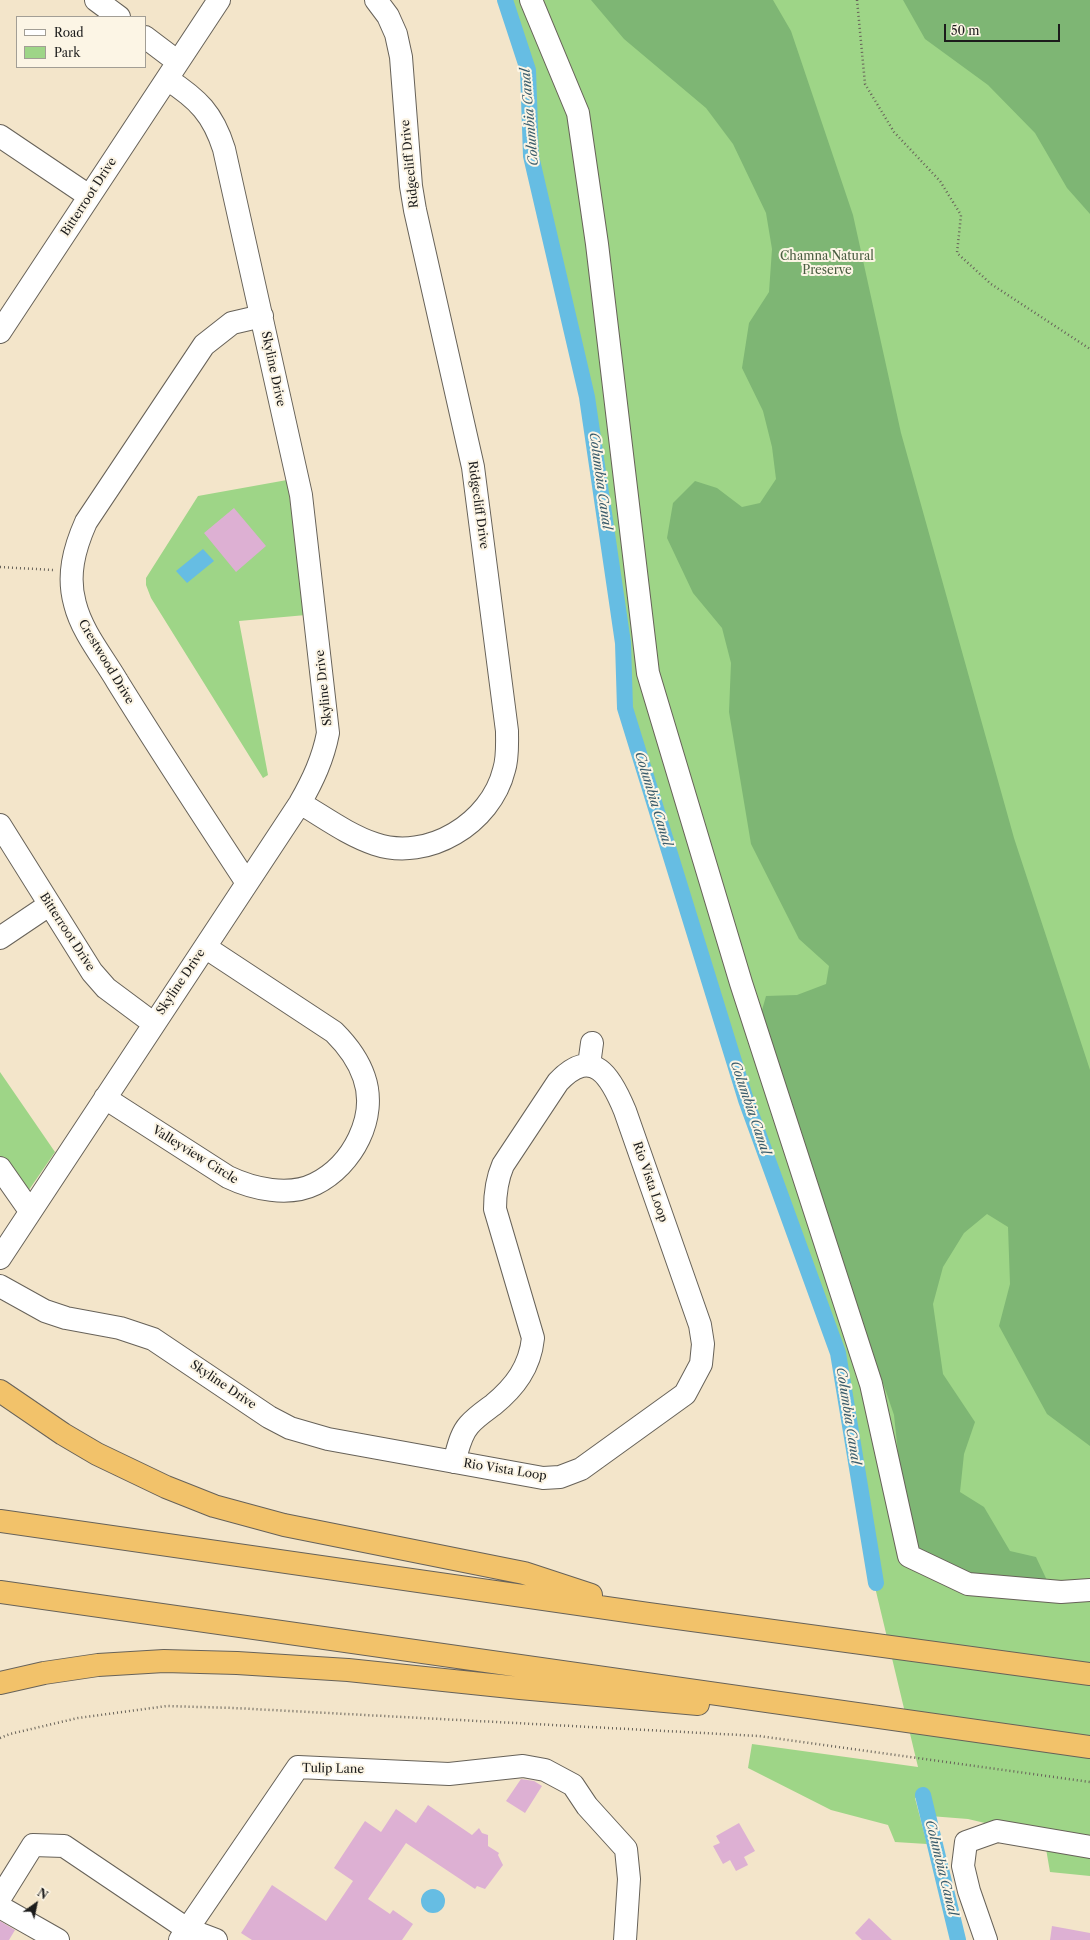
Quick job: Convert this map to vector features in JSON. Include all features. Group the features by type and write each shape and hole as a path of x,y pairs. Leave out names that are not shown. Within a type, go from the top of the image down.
{"highway":[{"path":"0,1391 63,1434 97,1454 166,1487 214,1506 284,1525 524,1573 648,1614"},
{"path":"0,1521 648,1614 1090,1674"},
{"path":"0,1592 1090,1747"},
{"path":"0,1683 44,1673 98,1665 164,1661 237,1663 348,1670 685,1704 785,1703"}],"street":[{"path":"96,0 118,16"},
{"path":"172,71 219,0"},
{"name":"Ridgecliff Drive","path":"300,803 353,834 375,844 391,848 412,848 427,845 461,831 475,820 497,789 504,770 507,749 507,731 473,467 415,210 411,186 401,57 396,34 388,16 376,0"},
{"path":"531,0 578,113 598,252 648,673 741,983 871,1384 909,1556 968,1584 1061,1592 1090,1590"},
{"name":"Skyline Drive","path":"0,1258 300,803 315,778 325,752 328,733 301,496 224,150 217,128 204,108 192,97 146,38"},
{"name":"Bitterroot Drive","path":"0,332 172,71"},
{"path":"0,136 89,196"},
{"name":"Crestwood Drive","path":"247,883 135,709 79,618 72,588 71,572 74,554 86,522 204,345 232,323 262,316"},
{"name":"Bitterroot Drive","path":"0,825 92,972 106,988 154,1023"},
{"path":"0,938 49,905"},
{"name":"Valleyview Circle","path":"105,1098 228,1177 245,1186 266,1190 290,1190 315,1184 336,1170 349,1155 361,1136 367,1116 367,1096 365,1078 357,1060 347,1044 334,1032 205,947"},
{"path":"589,1065 592,1043"},
{"name":"Rio Vista Loop","path":"589,1065 602,1071 610,1081 625,1111 700,1325 703,1344 701,1364 686,1394 581,1469 560,1477 543,1478 454,1462 462,1434 469,1425 509,1391 518,1381 531,1351 533,1338 495,1209 495,1195 499,1175 503,1165 558,1082 576,1067 589,1065"},
{"path":"0,1168 30,1211"},
{"name":"Skyline Drive","path":"0,1286 45,1311 66,1318 120,1328 153,1339 269,1417 290,1428 328,1439 454,1462"},
{"name":"Tulip Lane","path":"184,1935 298,1767 449,1774 523,1766 545,1770 573,1785 587,1806 626,1848 629,1879 625,1940"},
{"path":"986,1940 969,1891 963,1866 966,1842 997,1831 1090,1847"},
{"path":"0,1898 33,1845 64,1846 184,1935 216,1940"},
{"path":"0,1907 58,1940"}],"path":[{"path":"858,0 865,84 894,132 940,180 961,215 957,253 991,284 1090,349"},
{"path":"0,567 71,572"},
{"path":"0,1738 10,1734 78,1718 167,1706 234,1708 758,1736 1090,1782"}],"green space":[{"name":"Chamna Natural Preserve","path":"505,0 1090,0 1090,1876 1050,1872 1044,1837 968,1819 930,1816 924,1795 915,1798 927,1844 895,1842 888,1825 831,1810 748,1768 752,1744 918,1767 874,1583 838,1353 746,1100 625,708 623,643 587,397 531,156 528,70"},
{"path":"591,0 773,0 791,31 853,215 901,433 1014,838 1090,1070 1090,1446 1047,1414 999,1326 1010,1284 1008,1227 987,1214 964,1233 943,1267 933,1304 943,1374 975,1422 964,1454 960,1492 984,1507 1010,1551 1036,1557 1052,1591 968,1584 909,1556 894,1415 844,1269 757,1028 766,996 797,995 826,984 829,966 799,939 751,844 729,712 731,663 722,628 693,593 667,538 673,503 695,481 717,488 742,507 760,503 776,479 772,447 763,411 742,368 749,323 769,292 772,249 766,213 733,144 706,108 624,39"},
{"path":"903,0 1090,0 1090,214 1067,188 1035,133 988,85 925,39"},
{"path":"287,480 306,615 239,621 268,775 263,778 151,598 146,585 146,578 198,496"},
{"path":"0,1072 55,1152 22,1200 0,1168"}],"water":[{"path":"203,549 214,561 187,583 176,571"},
{"path":"433,1889 441,1893 445,1901 441,1909 433,1913 425,1909 421,1901 425,1893"}],"building":[{"path":"234,508 266,546 236,572 204,533"},
{"path":"521,1779 534,1781 542,1786 525,1813 506,1801"},
{"path":"428,1805 472,1835 479,1828 482,1833 488,1835 488,1846 499,1853 498,1855 503,1865 485,1889 477,1886 475,1889 406,1843 368,1899 390,1914 393,1910 413,1924 402,1940 252,1940 241,1933 272,1885 326,1921 353,1881 334,1868 365,1821 381,1832 396,1809 416,1823"},
{"path":"739,1823 755,1851 744,1857 748,1865 736,1871 730,1860 723,1864 713,1846 720,1843 716,1836"},
{"path":"869,1918 892,1940 862,1940 855,1933"},
{"path":"0,1921 15,1930 9,1940 0,1940"},
{"path":"1052,1926 1090,1933 1090,1940 1050,1940"}],"waterway":[{"name":"Columbia Canal","path":"505,0 528,70 531,156 587,397 623,643 625,708 746,1100 838,1353 876,1583"},
{"name":"Columbia Canal","path":"923,1795 958,1940"}]}
